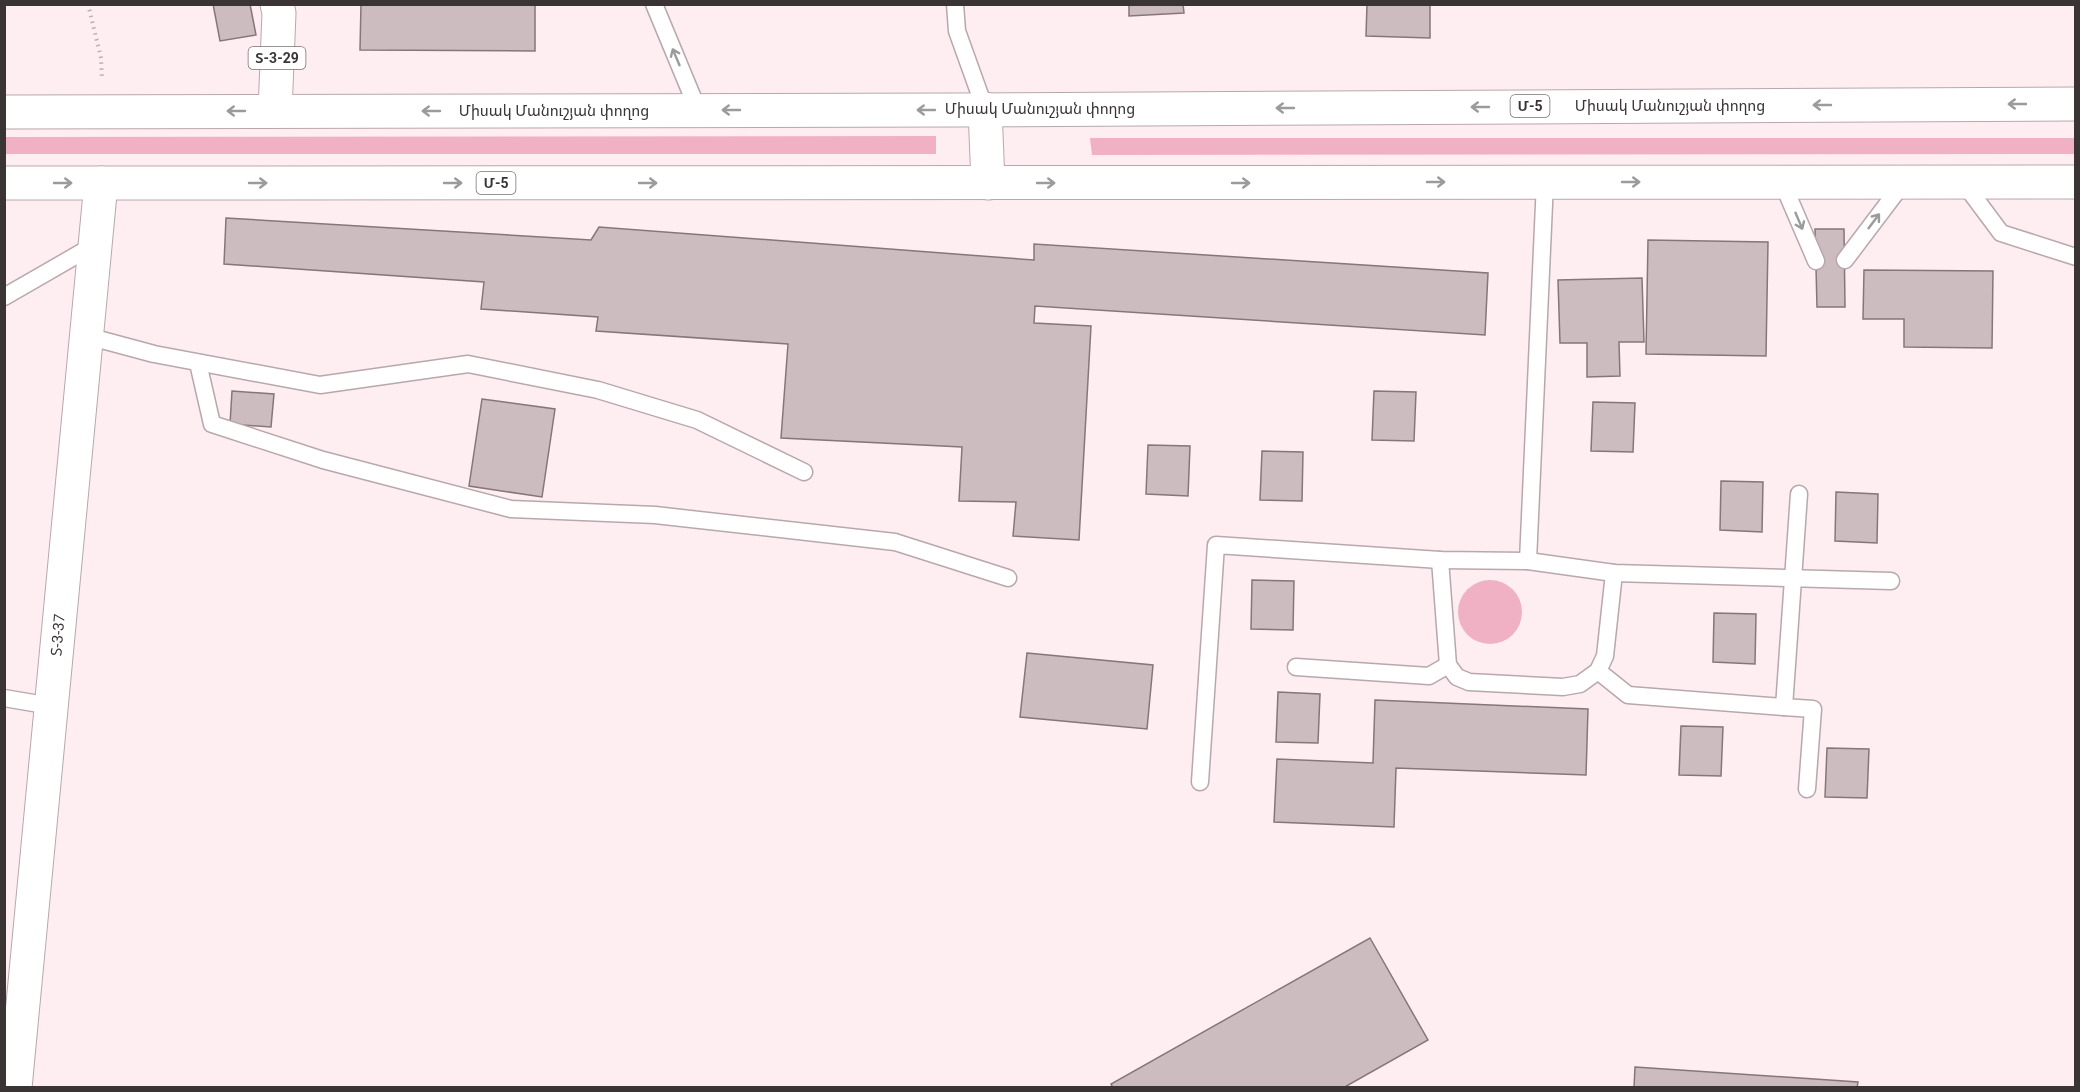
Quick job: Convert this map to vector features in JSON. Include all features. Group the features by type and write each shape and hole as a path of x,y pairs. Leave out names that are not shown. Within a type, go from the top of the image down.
{"main road":[{"name":"Տ-3-29","path":"274,111 279,13 277,4"},
{"name":"Միսակ Մանուշյան փողոց","path":"4,112 2076,104"},
{"path":"985,109 988,183"},
{"name":"Մ-5","path":"4,183 2076,182"},
{"name":"Տ-3-37","path":"15,1088 101,183"}],"lane":[{"path":"654,4 698,110"},
{"path":"955,4 957,32 985,109"},
{"path":"1528,561 1545,182"},
{"path":"1782,182 1816,261"},
{"path":"1845,260 1904,182"},
{"path":"1962,182 2001,233 2076,257"},
{"path":"4,297 96,244"},
{"path":"87,336 154,354 320,385 468,364 598,390 697,420 804,472"},
{"path":"198,363 212,424 334,463 511,509 655,515 895,542 1008,578"},
{"path":"1784,706 1799,494"},
{"path":"1200,782 1216,545 1440,560 1528,561 1614,573 1891,581"},
{"path":"1440,560 1449,665 1457,677 1469,682 1563,687 1580,684 1598,671 1605,656 1614,573"},
{"path":"1296,667 1429,676 1449,665"},
{"path":"1598,671 1628,695 1813,709 1807,789"},
{"path":"4,698 51,706"}],"path":[{"path":"88,4 101,58 104,111"}],"shaded area":[{"path":"936,136 936,154 4,154 5,137"},
{"path":"1090,138 2075,138 2076,154 1092,155"},
{"path":"1490,580 1502,582 1513,589 1520,600 1522,612 1520,624 1513,635 1502,642 1490,644 1478,642 1467,635 1460,624 1458,612 1460,600 1467,589 1478,582"}],"building":[{"path":"213,4 250,4 256,35 220,41"},
{"path":"361,4 535,4 535,51 360,50"},
{"path":"1129,4 1183,4 1184,13 1129,16"},
{"path":"1367,4 1430,4 1430,38 1366,36"},
{"path":"226,218 591,240 599,227 1034,260 1034,244 1488,273 1485,335 1035,306 1034,323 1091,326 1079,540 1013,536 1016,502 959,501 962,447 781,438 788,344 596,331 598,317 481,309 484,282 224,264"},
{"path":"1815,229 1844,229 1845,307 1817,307"},
{"path":"1648,240 1768,242 1766,356 1646,354"},
{"path":"1864,270 1993,271 1992,348 1904,347 1904,319 1863,319"},
{"path":"1642,278 1644,342 1619,342 1620,376 1587,377 1587,343 1560,343 1558,280"},
{"path":"232,391 274,394 271,427 230,424"},
{"path":"1374,391 1416,392 1414,441 1372,440"},
{"path":"482,399 555,409 542,497 469,486"},
{"path":"1593,402 1635,403 1633,452 1591,451"},
{"path":"1148,445 1190,446 1188,496 1146,494"},
{"path":"1262,451 1303,452 1302,501 1260,500"},
{"path":"1721,481 1763,482 1762,532 1720,530"},
{"path":"1836,492 1878,494 1877,543 1835,541"},
{"path":"1252,580 1294,581 1293,630 1251,629"},
{"path":"1714,613 1756,614 1755,664 1713,662"},
{"path":"1027,653 1153,665 1147,729 1020,717"},
{"path":"1278,692 1320,694 1318,743 1276,742"},
{"path":"1375,700 1588,709 1586,775 1396,768 1394,827 1274,822 1277,759 1373,763"},
{"path":"1681,726 1723,727 1721,776 1679,775"},
{"path":"1827,748 1869,749 1867,798 1825,797"},
{"path":"1370,938 1428,1040 1343,1088 1113,1088 1111,1084"},
{"path":"1635,1067 1858,1082 1857,1088 1634,1088"}]}
